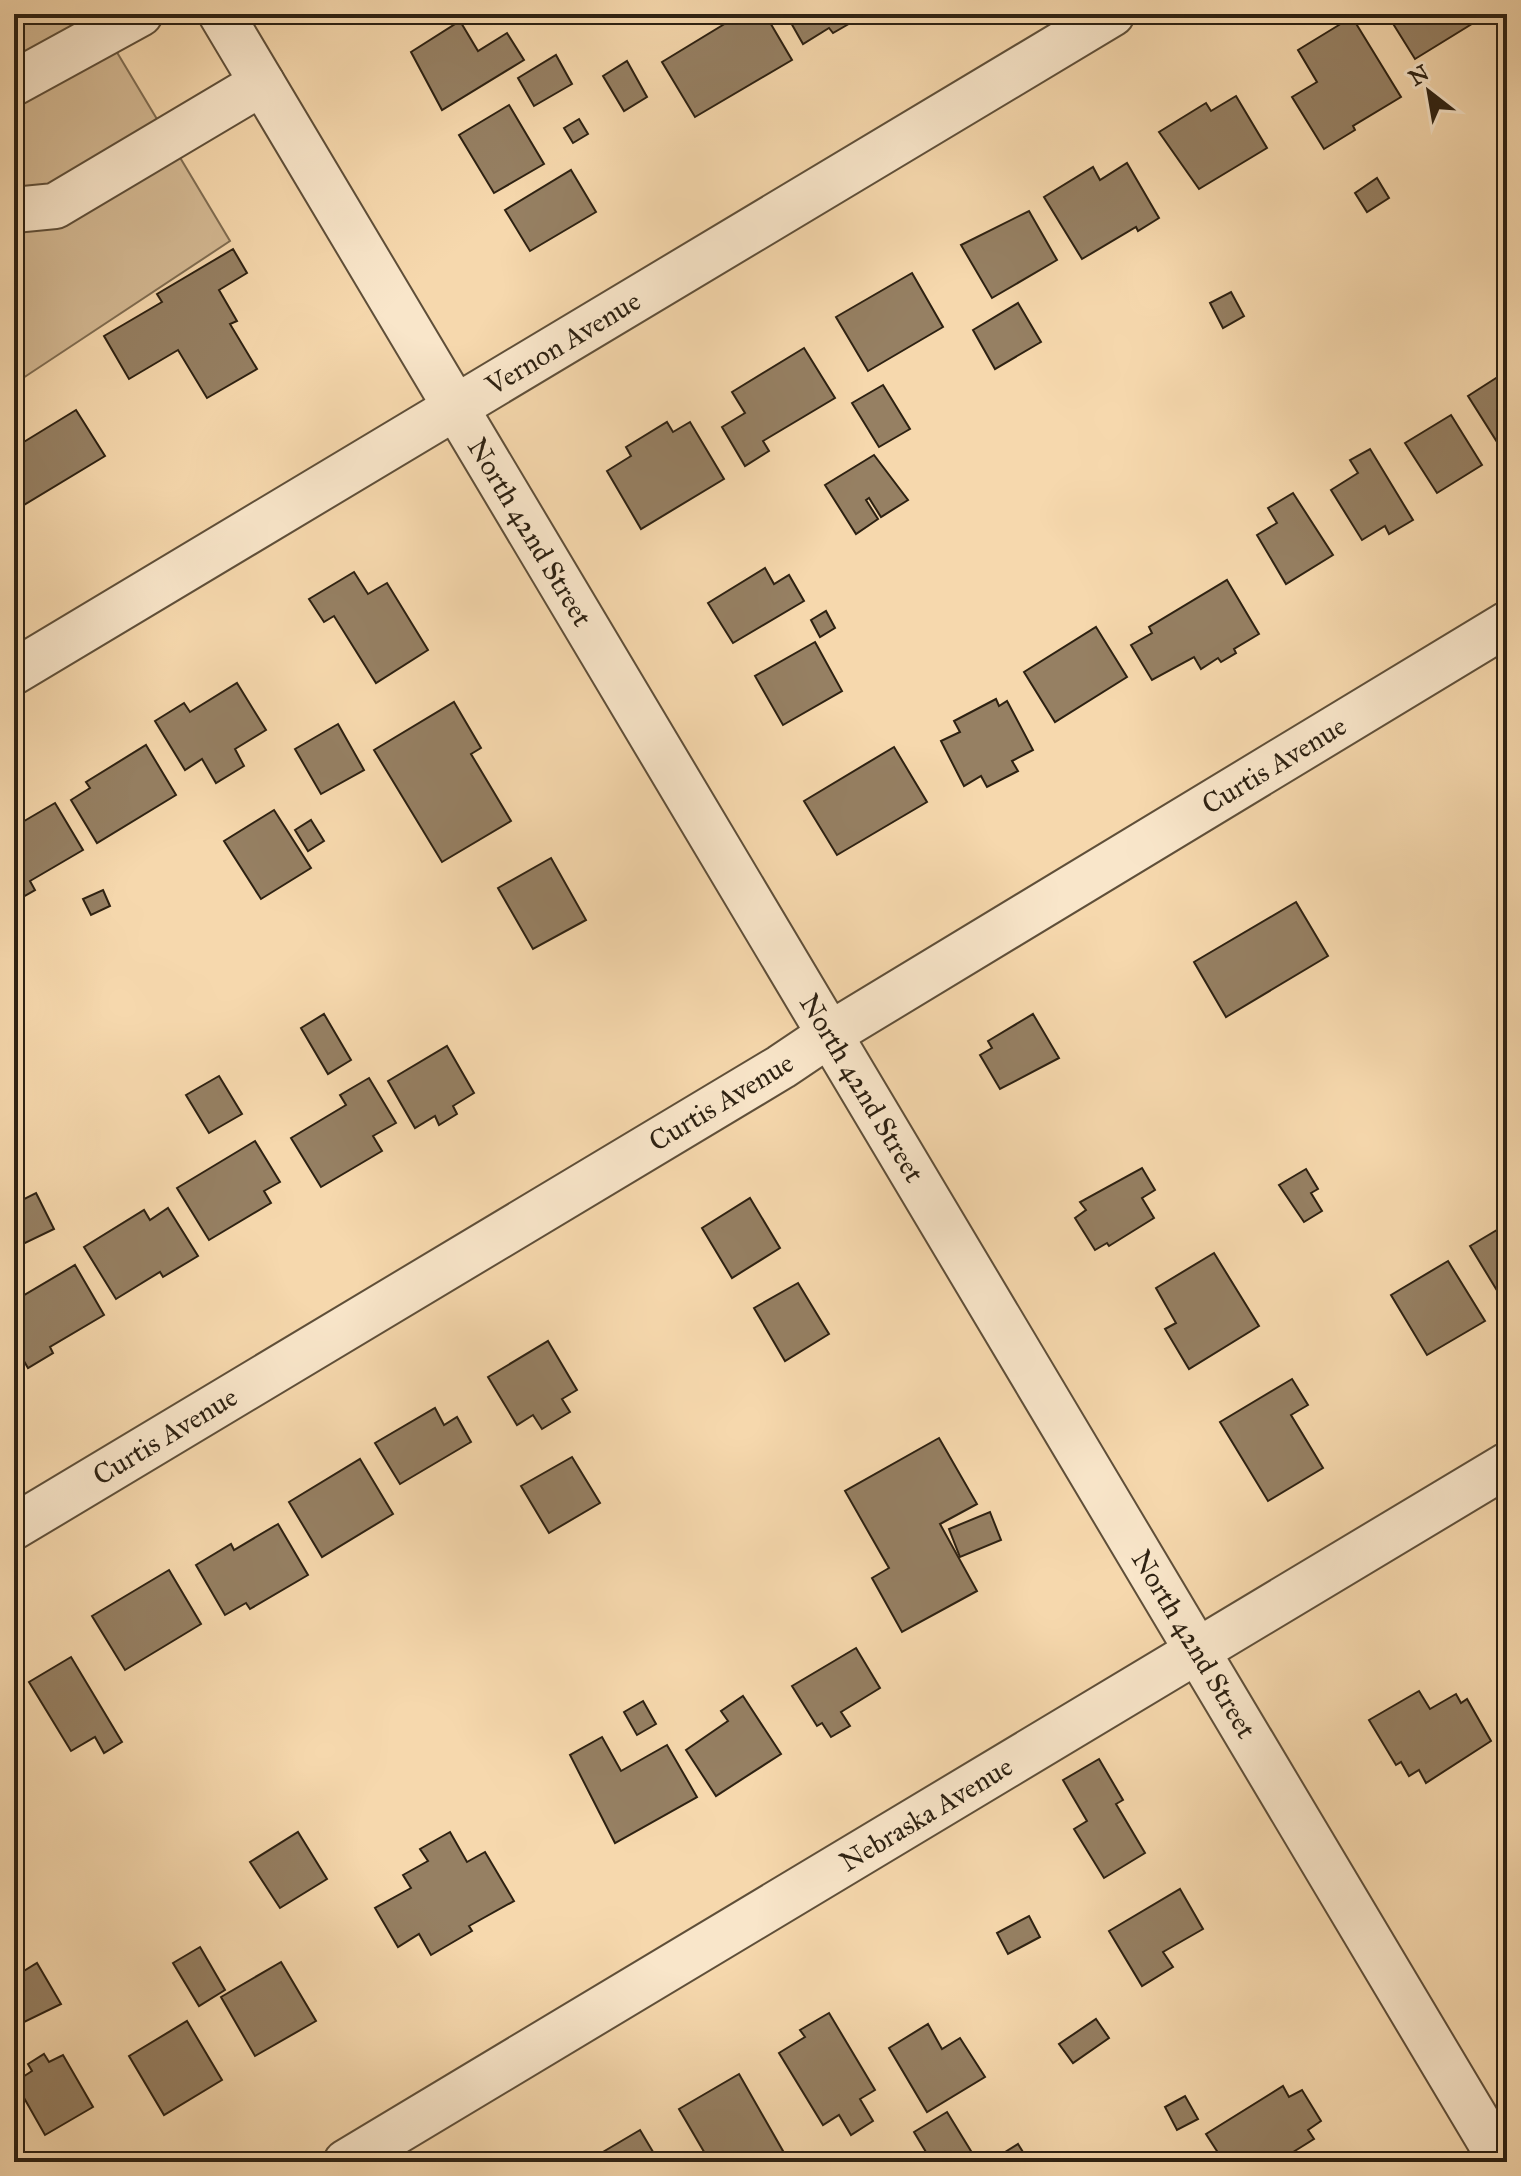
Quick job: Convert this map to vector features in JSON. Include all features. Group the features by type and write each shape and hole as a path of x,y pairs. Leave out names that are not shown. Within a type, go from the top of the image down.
{"street":[{"path":"14,83 140,14"},
{"name":"North 42nd Street","path":"221,14 1502,2162"},
{"name":"Vernon Avenue","path":"14,672 1112,14"},
{"path":"14,210 55,206 262,83"},
{"name":"Curtis Avenue","path":"14,1527 781,1067 830,1034 1507,624"},
{"name":"Nebraska Avenue","path":"346,2162 1507,1465"}],"shaded area":[{"path":"14,14 94,14 230,241 14,384"}],"building":[{"path":"741,14 765,14 792,60 695,117 662,62"},
{"path":"786,14 866,14 833,33 829,28 803,44"},
{"path":"1387,14 1488,14 1415,59"},
{"path":"1352,17 1401,97 1353,126 1355,130 1324,149 1292,97 1317,82 1298,50"},
{"path":"460,21 478,51 507,33 524,60 442,110 411,52"},
{"path":"556,55 572,84 534,106 518,78"},
{"path":"627,61 647,97 624,111 603,76"},
{"path":"1236,96 1267,148 1199,189 1159,132 1206,103 1211,111"},
{"path":"509,105 544,164 494,193 459,135"},
{"path":"579,119 588,134 573,143 564,128"},
{"path":"1127,163 1159,218 1138,231 1136,227 1082,259 1044,197 1093,167 1100,180"},
{"path":"571,170 596,212 530,251 505,210"},
{"path":"1377,178 1389,198 1367,212 1355,193"},
{"path":"1029,211 1057,260 992,298 961,245"},
{"path":"233,249 247,273 219,290 237,321 230,324 257,369 207,398 178,350 129,379 104,336 162,302 157,294"},
{"path":"912,273 943,327 868,371 836,317"},
{"path":"1231,292 1244,316 1223,328 1210,303"},
{"path":"1018,303 1041,342 995,369 973,330"},
{"path":"804,348 835,398 763,441 769,451 745,466 722,427 745,413 732,392"},
{"path":"1507,371 1507,451 1504,453 1468,396"},
{"path":"883,385 910,429 879,447 852,403"},
{"path":"76,410 105,456 14,511 14,448"},
{"path":"1451,415 1482,465 1437,493 1405,443"},
{"path":"667,422 673,432 690,422 724,479 641,529 607,471 631,456 626,447"},
{"path":"1370,449 1413,520 1389,534 1385,526 1362,540 1331,490 1358,473 1350,460"},
{"path":"874,455 908,500 881,517 869,498 866,500 878,519 856,534 825,485"},
{"path":"1293,493 1333,555 1286,584 1257,535 1277,523 1268,508"},
{"path":"765,568 774,584 789,575 804,601 733,643 708,603"},
{"path":"354,572 368,594 387,583 428,650 376,683 334,616 324,622 309,599"},
{"path":"1227,580 1259,634 1234,649 1236,653 1221,662 1218,658 1201,669 1194,657 1152,680 1131,645 1152,633 1149,627"},
{"path":"826,611 835,628 820,637 811,620"},
{"path":"1096,627 1127,677 1055,722 1024,672"},
{"path":"815,642 842,691 783,725 755,676"},
{"path":"237,683 266,730 235,749 244,766 216,783 202,759 185,770 155,721 184,703 190,712"},
{"path":"996,699 999,706 1007,701 1033,750 1012,761 1018,771 987,787 981,776 964,786 941,741 960,732 954,721"},
{"path":"454,702 481,748 471,754 511,821 442,862 374,750"},
{"path":"338,724 364,770 321,794 295,749"},
{"path":"146,745 176,795 97,843 71,800 90,788 86,782"},
{"path":"894,747 927,802 837,855 804,801"},
{"path":"55,803 83,850 30,881 35,890 14,902 14,827"},
{"path":"274,810 311,868 261,899 224,841"},
{"path":"311,820 324,841 308,851 295,830"},
{"path":"551,858 586,920 533,949 498,888"},
{"path":"103,890 110,906 91,915 83,899"},
{"path":"1296,902 1328,956 1226,1017 1194,962"},
{"path":"324,1014 351,1060 328,1074 301,1028"},
{"path":"1033,1014 1059,1058 1000,1089 980,1055 992,1048 988,1041"},
{"path":"447,1046 474,1093 453,1106 457,1114 439,1125 435,1116 415,1128 388,1081"},
{"path":"219,1076 242,1114 209,1133 186,1095"},
{"path":"369,1078 396,1123 373,1136 382,1151 321,1187 291,1138 346,1105 340,1095"},
{"path":"255,1141 280,1182 264,1191 271,1203 209,1240 177,1188"},
{"path":"1142,1168 1155,1190 1142,1198 1154,1218 1109,1246 1107,1243 1095,1250 1075,1218 1086,1210 1080,1202"},
{"path":"1306,1169 1318,1189 1311,1193 1322,1211 1304,1222 1279,1185"},
{"path":"36,1193 54,1229 23,1244 14,1225 14,1204"},
{"path":"750,1198 780,1248 732,1278 702,1228"},
{"path":"168,1208 198,1256 163,1277 160,1272 116,1299 84,1247 144,1210 150,1220"},
{"path":"1507,1224 1507,1307 1470,1246"},
{"path":"1214,1253 1259,1326 1189,1369 1165,1329 1176,1323 1156,1288"},
{"path":"1448,1261 1485,1321 1427,1355 1391,1295"},
{"path":"75,1265 104,1315 50,1347 53,1353 28,1368 14,1344 14,1312 20,1308 16,1300"},
{"path":"798,1283 829,1334 785,1361 754,1308"},
{"path":"548,1341 577,1390 562,1399 570,1412 542,1429 533,1415 517,1425 488,1377"},
{"path":"1292,1379 1308,1405 1291,1415 1323,1468 1268,1501 1220,1422"},
{"path":"435,1408 444,1425 457,1417 471,1442 400,1484 375,1443"},
{"path":"939,1438 977,1504 940,1524 977,1591 902,1632 872,1578 889,1568 845,1491"},
{"path":"572,1457 600,1503 549,1533 521,1486"},
{"path":"360,1459 393,1514 322,1557 289,1502"},
{"path":"990,1512 1001,1540 960,1557 949,1529"},
{"path":"278,1524 308,1575 250,1609 246,1603 225,1615 196,1565 231,1544 234,1550"},
{"path":"169,1570 201,1624 125,1670 92,1616"},
{"path":"856,1648 880,1688 841,1712 850,1726 831,1737 822,1723 817,1726 792,1686"},
{"path":"71,1657 122,1742 104,1753 95,1737 71,1751 29,1682"},
{"path":"1419,1691 1430,1709 1456,1694 1461,1703 1467,1699 1491,1741 1426,1783 1419,1770 1409,1776 1401,1762 1396,1765 1369,1720"},
{"path":"743,1696 781,1754 716,1796 686,1750 728,1721 721,1711"},
{"path":"643,1701 656,1724 637,1735 624,1712"},
{"path":"602,1737 621,1771 667,1745 697,1797 615,1843 570,1755"},
{"path":"1099,1759 1123,1800 1116,1804 1145,1853 1104,1878 1074,1829 1087,1821 1063,1780"},
{"path":"298,1832 327,1879 280,1908 250,1862"},
{"path":"450,1832 467,1862 485,1852 514,1901 469,1926 472,1931 431,1955 419,1934 398,1947 375,1908 411,1888 403,1875 428,1861 420,1849"},
{"path":"1180,1889 1203,1929 1163,1952 1173,1967 1142,1986 1109,1931"},
{"path":"1029,1916 1040,1937 1008,1954 997,1933"},
{"path":"200,1947 225,1990 199,2006 173,1963"},
{"path":"281,1962 316,2021 255,2056 221,1997"},
{"path":"37,1963 61,2004 14,2027 14,1977"},
{"path":"829,2013 875,2090 860,2099 873,2121 851,2135 839,2115 823,2125 779,2053 805,2037 800,2030"},
{"path":"1096,2019 1109,2038 1073,2063 1059,2044"},
{"path":"187,2021 222,2080 164,2115 129,2056"},
{"path":"928,2024 942,2049 960,2038 985,2077 927,2112 889,2048"},
{"path":"44,2054 49,2062 63,2055 93,2107 45,2135 15,2082 32,2071 28,2064"},
{"path":"739,2074 783,2151 764,2162 710,2162 679,2109"},
{"path":"1283,2086 1289,2097 1302,2090 1321,2121 1308,2130 1314,2139 1277,2162 1224,2162 1206,2134"},
{"path":"1185,2096 1198,2119 1177,2130 1165,2107"},
{"path":"947,2112 974,2156 964,2162 932,2162 914,2132"},
{"path":"640,2130 659,2162 586,2162"},
{"path":"1018,2144 1026,2157 1010,2162 1005,2152"}]}
